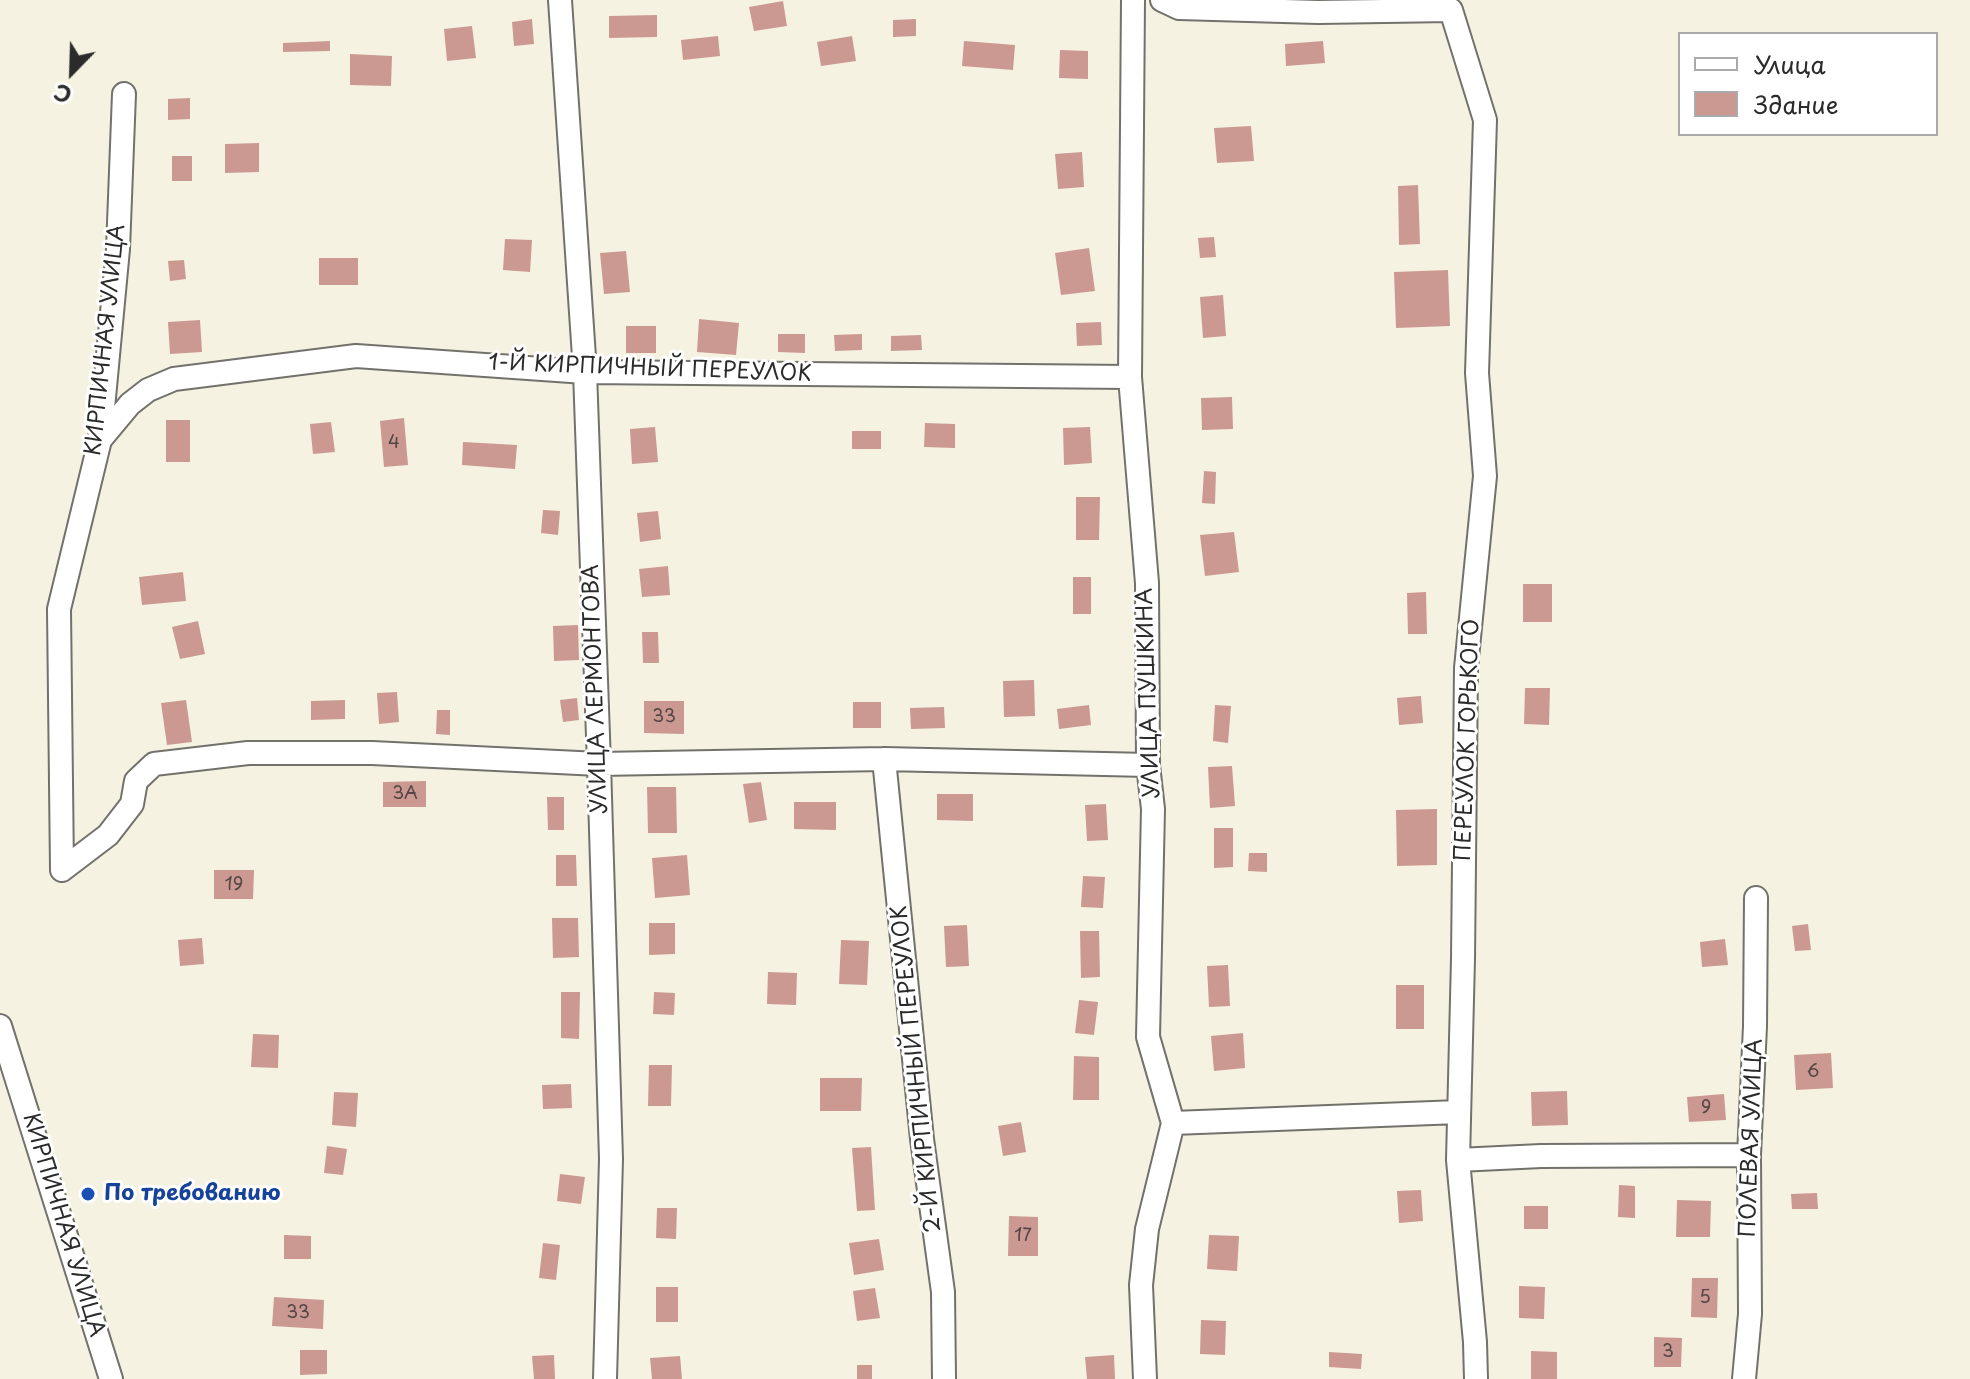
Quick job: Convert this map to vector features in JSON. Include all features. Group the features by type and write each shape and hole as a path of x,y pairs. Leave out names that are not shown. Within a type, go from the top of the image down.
{"street":[{"name":"УЛИЦА ЛЕРМОНТОВА","path":"560,0 585,372 599,764 611,1159 605,1379"},
{"name":"УЛИЦА ПУШКИНА","path":"1133,0 1130,377 1147,583 1148,765 1153,809 1148,1037 1173,1123 1147,1229 1141,1285 1145,1379"},
{"name":"ПЕРЕУЛОК ГОРЬКОГО","path":"1162,0 1179,8 1318,12 1451,10 1485,120 1477,373 1485,476 1466,668 1458,1160 1476,1379"},
{"name":"КИРПИЧНАЯ УЛИЦА","path":"124,94 118,249 100,440 59,609 62,870 108,835 132,804 136,781 154,764 248,753 372,753 599,764"},
{"name":"1-Й КИРПИЧНЫЙ ПЕРЕУЛОК","path":"100,440 130,404 148,390 174,379 356,356 585,372 1130,377"},
{"path":"599,764 884,759 1148,765"},
{"name":"2-Й КИРПИЧНЫЙ ПЕРЕУЛОК","path":"884,759 922,1139 943,1292 944,1379"},
{"name":"ПОЛЕВАЯ УЛИЦА","path":"1744,1379 1750,1314 1749,1155 1755,1026 1756,898"},
{"name":"КИРПИЧНАЯ УЛИЦА","path":"0,1026 111,1379"},
{"path":"1173,1123 1459,1112"},
{"path":"1458,1160 1541,1156 1749,1155"}],"building":[{"path":"783,1 787,26 754,31 749,7"},
{"path":"657,15 657,37 609,38 609,16"},
{"path":"532,19 534,44 514,46 512,22"},
{"path":"916,19 916,36 893,37 893,20"},
{"path":"472,26 476,58 447,61 444,29"},
{"path":"718,36 720,56 683,60 681,40"},
{"path":"852,36 856,61 821,66 817,42"},
{"path":"330,41 330,51 283,52 283,43"},
{"path":"964,41 1015,45 1013,70 962,66"},
{"path":"1323,41 1325,63 1286,66 1285,44"},
{"path":"1060,50 1088,51 1088,79 1059,78"},
{"path":"350,54 392,56 391,86 350,85"},
{"path":"190,98 190,119 168,120 168,99"},
{"path":"1251,126 1254,161 1217,163 1214,128"},
{"path":"259,143 259,172 225,173 225,144"},
{"path":"1082,152 1084,187 1058,189 1055,154"},
{"path":"172,156 192,156 192,181 172,181"},
{"path":"1418,185 1420,244 1399,245 1398,186"},
{"path":"1214,237 1216,257 1200,258 1198,238"},
{"path":"505,239 532,240 530,272 503,270"},
{"path":"1089,248 1095,291 1061,295 1055,253"},
{"path":"626,251 630,292 604,294 600,253"},
{"path":"319,258 358,258 358,285 319,285"},
{"path":"184,260 186,279 170,281 168,261"},
{"path":"1448,270 1450,326 1396,328 1394,272"},
{"path":"1223,295 1226,336 1203,338 1200,297"},
{"path":"699,319 739,323 736,355 697,352"},
{"path":"200,320 202,352 170,354 168,322"},
{"path":"1101,322 1102,345 1077,346 1076,323"},
{"path":"626,326 656,326 656,353 626,353"},
{"path":"778,334 805,334 805,353 778,352"},
{"path":"862,334 862,350 835,351 834,335"},
{"path":"921,335 922,350 891,351 891,336"},
{"path":"1232,397 1233,429 1202,430 1201,398"},
{"path":"404,418 408,465 384,467 380,421"},
{"path":"166,420 190,420 190,462 166,462"},
{"path":"331,422 335,452 313,454 310,424"},
{"path":"925,423 955,424 955,448 924,447"},
{"path":"655,427 658,462 632,464 630,429"},
{"path":"1090,427 1092,463 1064,465 1063,428"},
{"path":"852,431 881,431 881,449 852,449"},
{"path":"463,442 517,445 515,469 462,465"},
{"path":"1204,471 1216,472 1215,504 1202,503"},
{"path":"1076,497 1100,497 1099,540 1076,540"},
{"path":"543,510 560,511 558,535 541,533"},
{"path":"658,511 661,539 640,542 637,513"},
{"path":"1234,532 1239,572 1205,576 1200,535"},
{"path":"668,566 670,595 642,597 639,569"},
{"path":"183,572 186,601 142,605 139,577"},
{"path":"1073,577 1091,577 1091,614 1073,614"},
{"path":"1523,584 1552,584 1552,622 1523,622"},
{"path":"1426,592 1427,634 1408,634 1407,593"},
{"path":"198,621 205,654 180,659 172,627"},
{"path":"578,625 579,660 554,661 553,626"},
{"path":"642,632 658,632 659,663 643,663"},
{"path":"1034,680 1035,716 1004,717 1003,681"},
{"path":"1525,688 1550,688 1549,725 1524,724"},
{"path":"397,692 399,722 379,724 377,693"},
{"path":"1421,696 1423,723 1399,725 1397,698"},
{"path":"577,698 579,720 563,722 560,700"},
{"path":"186,700 192,742 167,745 161,703"},
{"path":"345,700 345,719 311,720 311,701"},
{"path":"644,701 684,701 684,734 644,733"},
{"path":"853,702 881,702 881,728 853,728"},
{"path":"1089,705 1091,725 1059,729 1057,709"},
{"path":"1215,705 1231,706 1228,743 1213,741"},
{"path":"944,707 945,728 911,729 910,708"},
{"path":"437,710 450,710 450,735 436,734"},
{"path":"1232,766 1235,806 1210,808 1208,767"},
{"path":"426,781 426,807 383,807 383,782"},
{"path":"761,782 767,820 749,823 743,784"},
{"path":"647,787 676,787 677,833 648,833"},
{"path":"937,794 973,794 973,821 937,820"},
{"path":"547,797 564,797 564,830 548,830"},
{"path":"794,802 836,802 836,830 794,829"},
{"path":"1106,804 1108,840 1087,841 1085,805"},
{"path":"1437,809 1437,865 1397,866 1396,810"},
{"path":"1214,828 1233,828 1233,867 1214,868"},
{"path":"1249,853 1267,853 1267,872 1248,871"},
{"path":"556,855 576,855 577,886 556,886"},
{"path":"687,855 690,895 655,898 652,858"},
{"path":"214,870 254,870 253,899 214,899"},
{"path":"1083,876 1105,877 1103,908 1081,907"},
{"path":"552,918 578,918 579,957 553,958"},
{"path":"649,923 675,923 675,954 649,955"},
{"path":"1808,924 1811,950 1795,951 1792,926"},
{"path":"967,925 969,966 946,967 944,926"},
{"path":"1080,931 1099,931 1100,977 1081,978"},
{"path":"202,938 204,964 180,966 178,940"},
{"path":"1725,939 1728,965 1702,967 1700,942"},
{"path":"841,940 869,941 867,985 839,984"},
{"path":"1228,965 1230,1006 1209,1007 1207,966"},
{"path":"768,972 797,973 796,1005 767,1004"},
{"path":"1396,985 1424,985 1424,1029 1396,1029"},
{"path":"561,992 580,992 579,1039 561,1038"},
{"path":"654,992 675,993 674,1015 653,1014"},
{"path":"1079,1000 1098,1002 1094,1035 1075,1033"},
{"path":"1243,1033 1245,1068 1214,1071 1211,1036"},
{"path":"253,1034 279,1035 278,1068 251,1067"},
{"path":"1831,1053 1833,1088 1796,1090 1794,1055"},
{"path":"1074,1056 1099,1057 1099,1100 1073,1100"},
{"path":"649,1065 672,1065 671,1106 648,1106"},
{"path":"820,1078 862,1078 861,1111 820,1111"},
{"path":"571,1084 572,1108 543,1109 542,1085"},
{"path":"1567,1091 1568,1125 1532,1126 1531,1092"},
{"path":"334,1092 358,1093 356,1127 332,1125"},
{"path":"1724,1094 1726,1120 1689,1122 1687,1097"},
{"path":"1021,1122 1026,1152 1003,1156 998,1126"},
{"path":"327,1146 347,1149 343,1175 324,1173"},
{"path":"871,1147 875,1210 857,1211 852,1148"},
{"path":"560,1174 585,1177 581,1204 557,1201"},
{"path":"1619,1185 1635,1186 1635,1218 1618,1217"},
{"path":"1421,1190 1423,1221 1399,1223 1397,1191"},
{"path":"1817,1193 1818,1209 1792,1209 1791,1194"},
{"path":"1677,1200 1711,1201 1710,1237 1676,1237"},
{"path":"1524,1206 1548,1206 1548,1229 1524,1229"},
{"path":"657,1208 677,1208 676,1239 656,1238"},
{"path":"1009,1216 1038,1217 1038,1256 1008,1256"},
{"path":"284,1235 311,1236 311,1259 284,1259"},
{"path":"1209,1235 1239,1236 1237,1271 1207,1269"},
{"path":"879,1239 884,1270 854,1275 849,1243"},
{"path":"543,1243 560,1245 556,1280 539,1278"},
{"path":"1692,1278 1718,1278 1717,1318 1691,1317"},
{"path":"1519,1286 1545,1287 1544,1319 1519,1318"},
{"path":"656,1287 678,1287 678,1322 656,1322"},
{"path":"875,1288 880,1318 857,1321 853,1291"},
{"path":"274,1297 324,1300 323,1329 272,1326"},
{"path":"1201,1320 1226,1321 1225,1355 1200,1354"},
{"path":"1654,1337 1682,1338 1681,1367 1654,1367"},
{"path":"300,1350 327,1350 327,1374 300,1375"},
{"path":"1531,1351 1557,1352 1557,1379 1531,1379"},
{"path":"1329,1352 1362,1354 1361,1369 1329,1367"},
{"path":"554,1355 555,1379 534,1379 532,1356"},
{"path":"1114,1355 1115,1379 1087,1379 1085,1357"},
{"path":"680,1356 682,1379 652,1379 650,1358"},
{"path":"857,1365 872,1365 872,1379 857,1379"}],"place":[{"name":"По требованию","path":"88,1194"}]}
